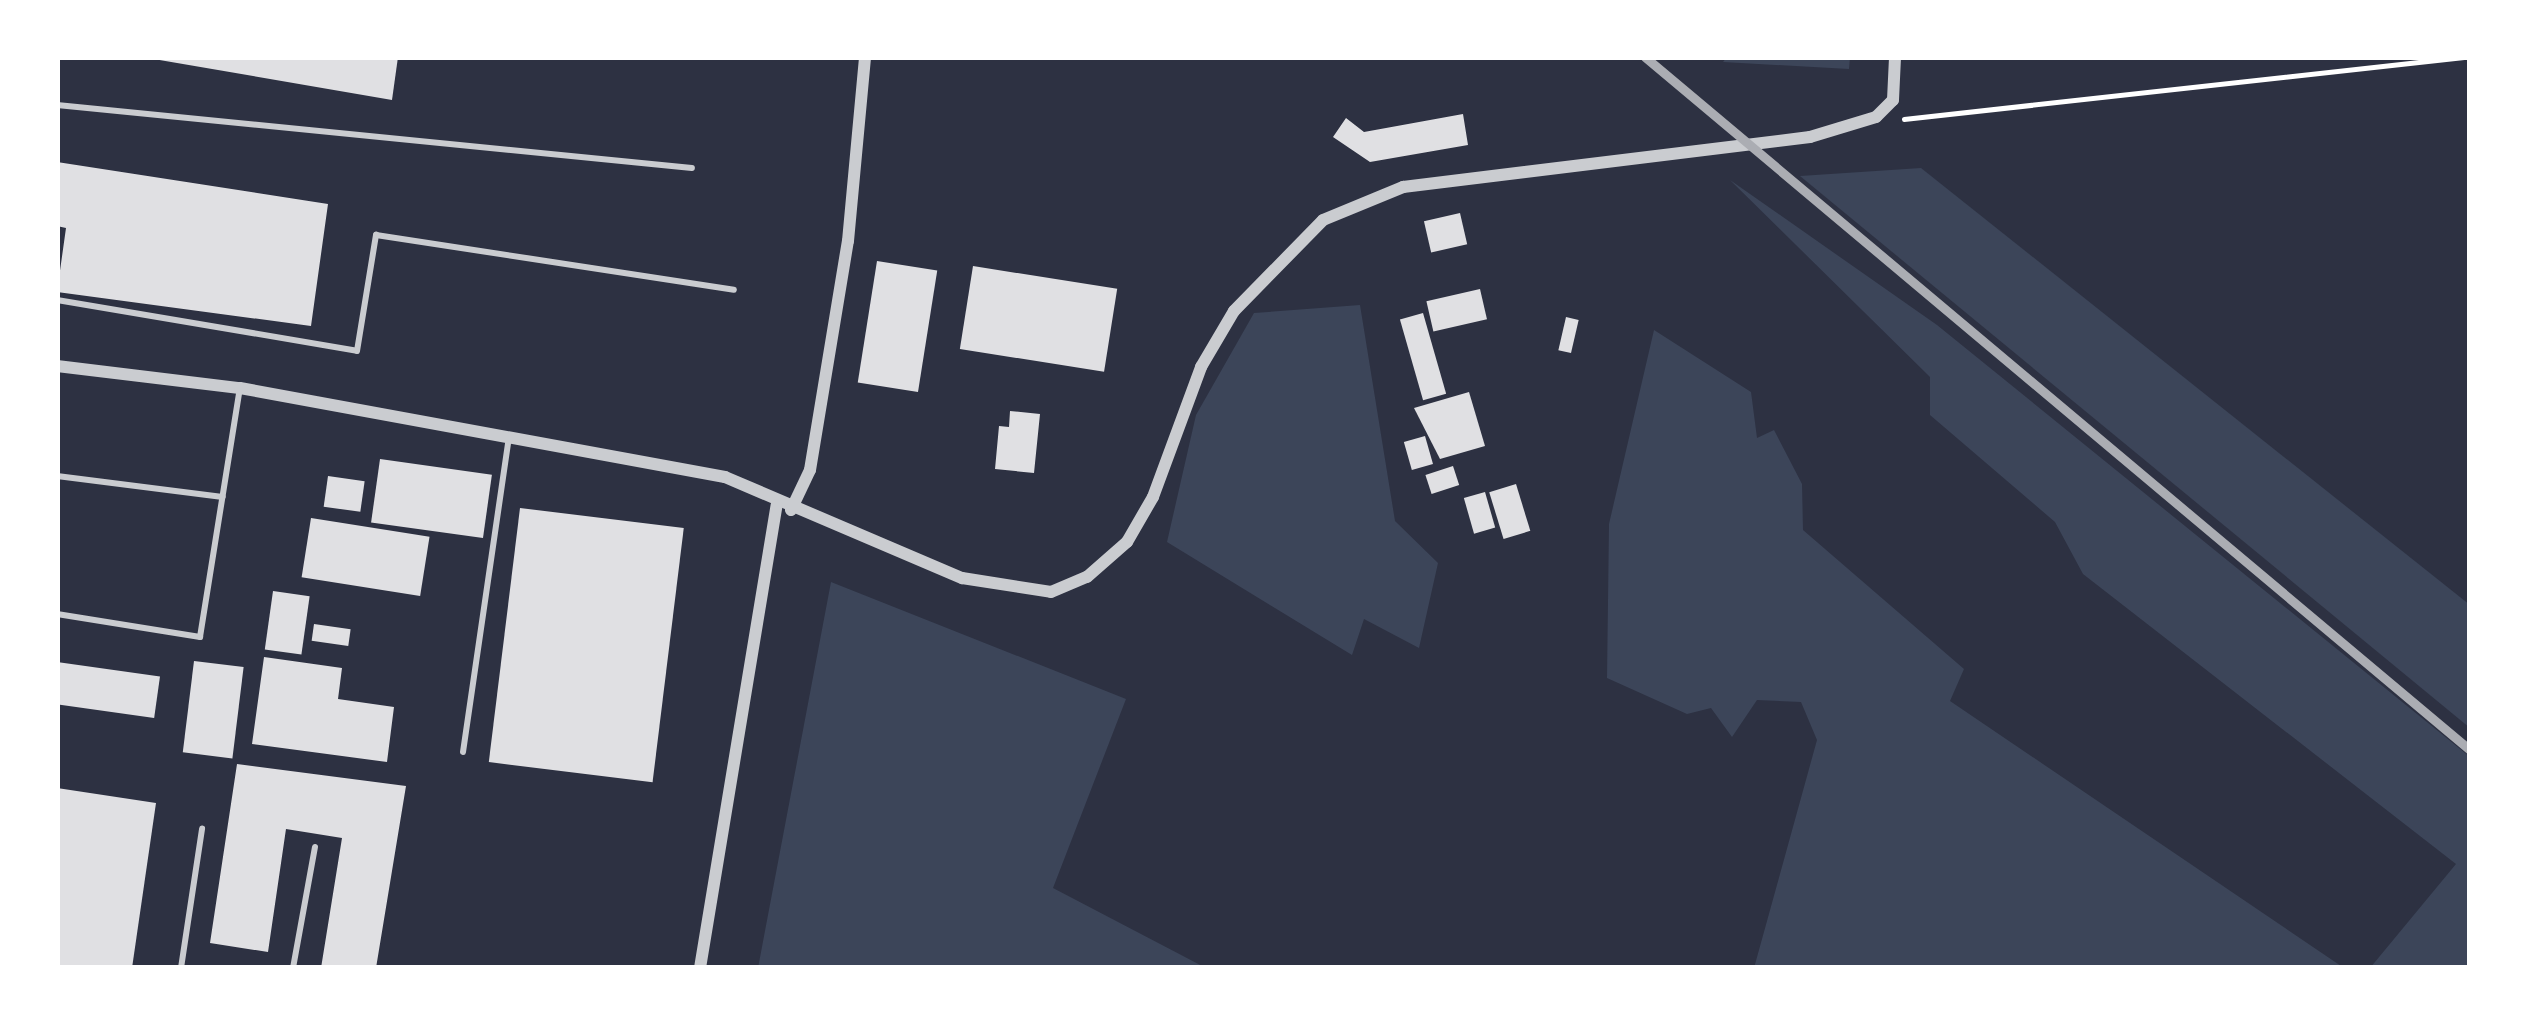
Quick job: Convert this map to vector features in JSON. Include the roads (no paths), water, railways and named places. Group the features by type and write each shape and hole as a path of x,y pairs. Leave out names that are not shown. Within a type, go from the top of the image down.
{"street":[{"path":"700,968 784,507 810,470 848,241 865,57"},
{"path":"57,366 241,388 509,433 725,477 784,507 962,578 1051,592 1087,577 1127,542 1153,496 1201,367 1234,311 1323,220 1403,188 1810,137 1876,117 1893,100 1895,57"}],"lane":[{"path":"57,105 692,168"},
{"path":"57,300 357,351 376,235 734,290"},
{"path":"57,614 200,637 241,388"},
{"path":"464,752 509,433"},
{"path":"57,476 223,497"},
{"path":"181,968 202,829"},
{"path":"293,968 315,848"}],"railway":[{"path":"1645,57 2470,750"}]}
